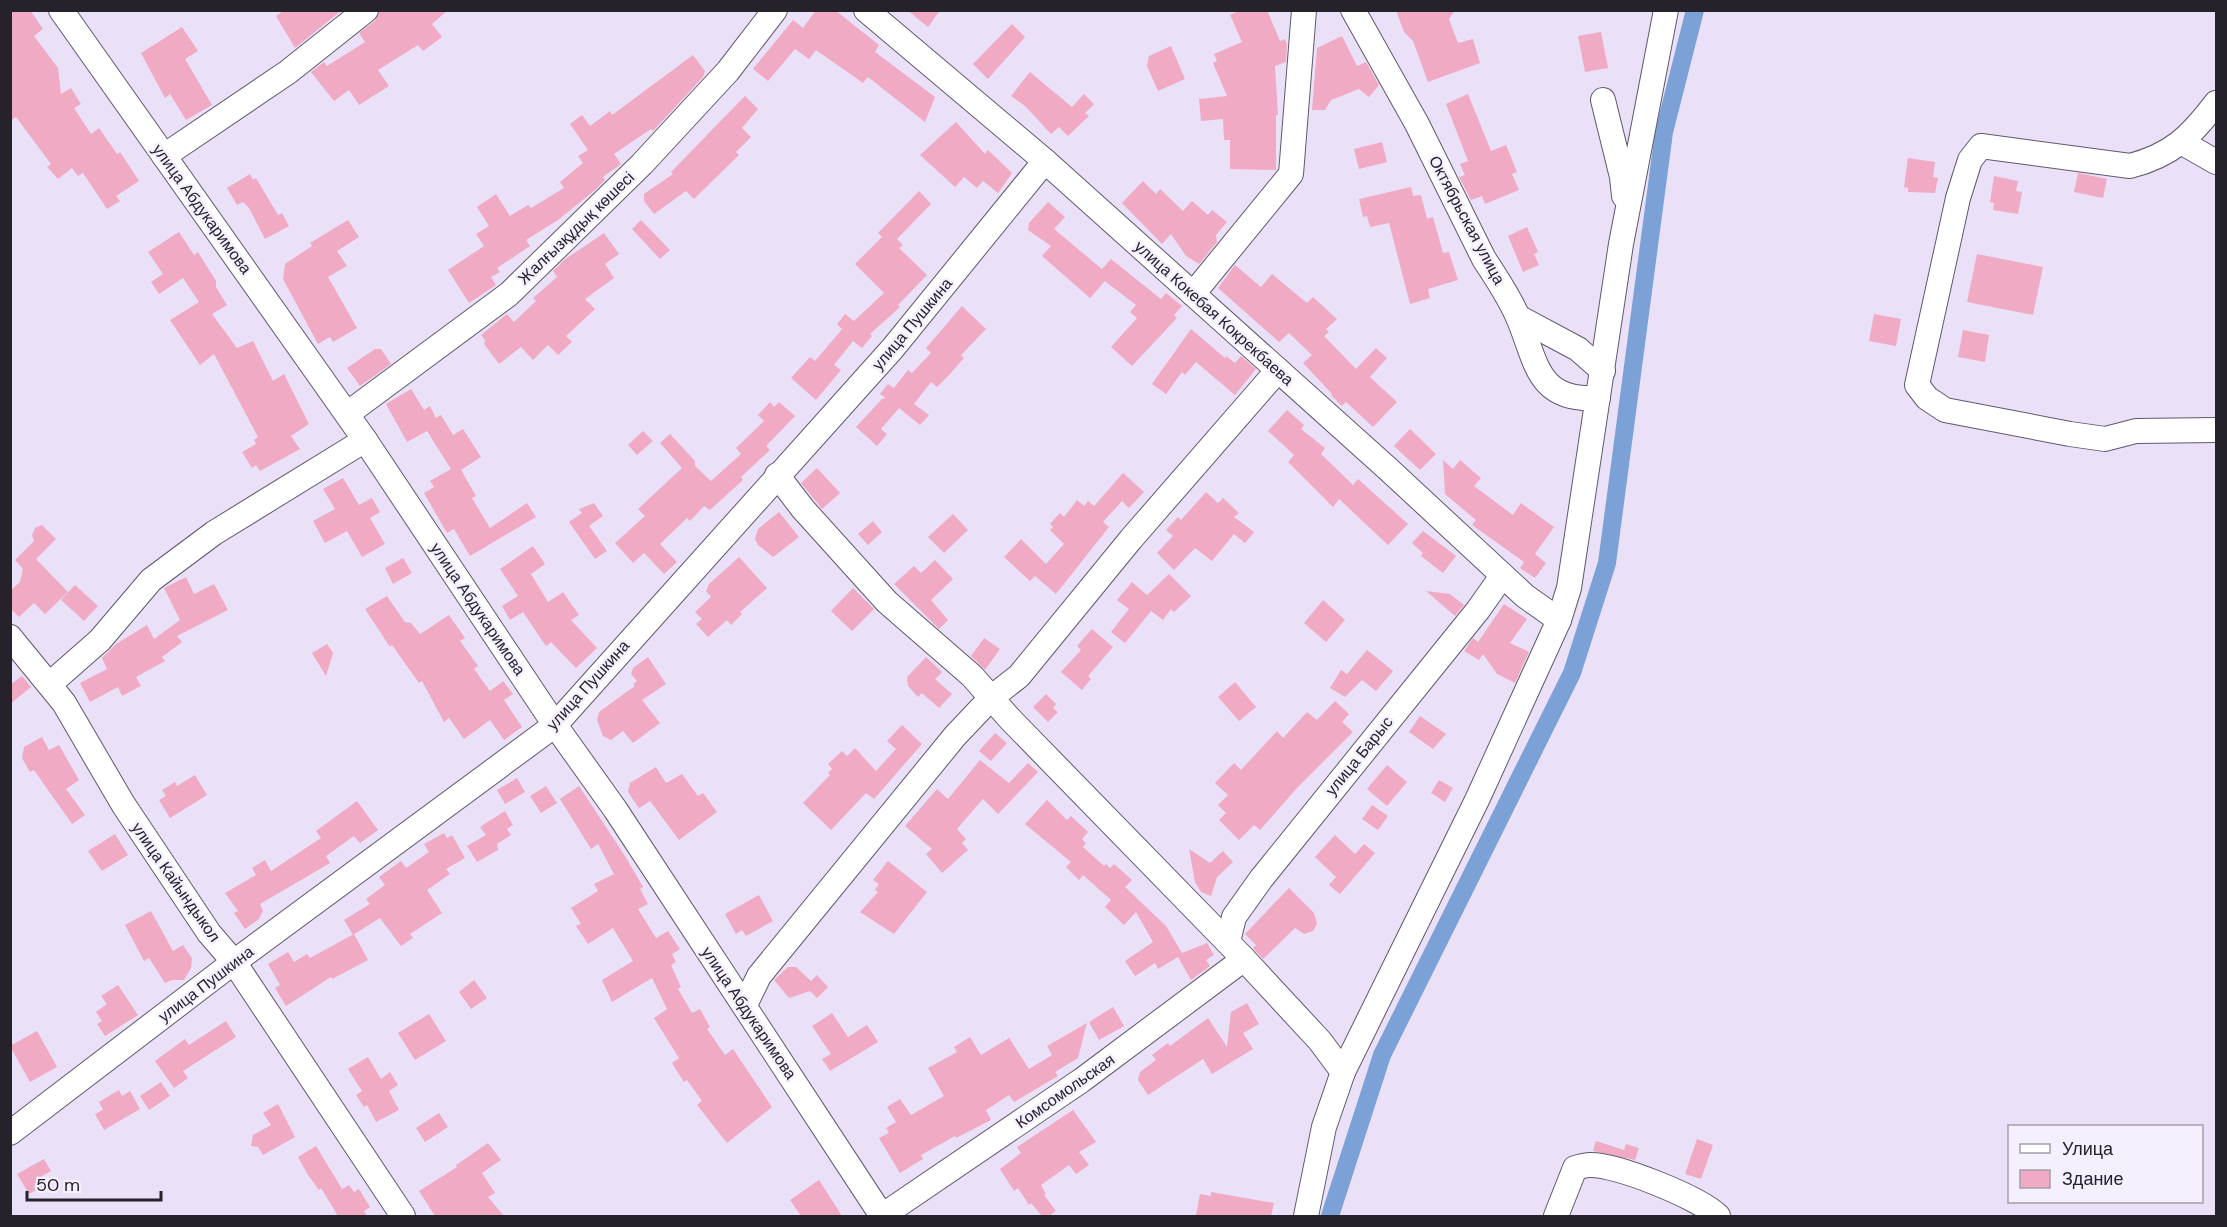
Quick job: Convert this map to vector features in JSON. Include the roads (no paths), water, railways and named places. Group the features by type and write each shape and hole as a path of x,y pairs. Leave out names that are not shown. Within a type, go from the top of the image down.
{"street":[{"name":"улица Абдукаримова","path":"61,10 365,440 555,725 615,809 676,906 745,1005 882,1216"},
{"path":"164,156 212,126 288,72 366,10"},
{"name":"Жалғызқұдық көшесі","path":"347,414 509,294 642,164 728,71 774,10"},
{"name":"улица Кокебая Кокрекбаева","path":"866,10 1044,161 1194,294 1502,576 1559,620"},
{"path":"1194,294 1291,174 1304,10"},
{"name":"Октябрьская улица","path":"1353,10 1417,124 1484,259 1518,317 1533,362 1547,382 1562,393 1580,399 1598,398"},
{"path":"1305,1216 1324,1127 1343,1072 1477,800 1559,620 1569,588 1626,216 1666,10"},
{"path":"1603,100 1622,177 1626,216"},
{"path":"2217,103 2192,134 2181,142 2154,160 2130,166 1981,146 1970,160 1958,198 1917,385 1927,398 1945,410 2070,434 2105,439 2136,431 2217,430"},
{"path":"2181,142 2217,162"},
{"name":"улица Пушкина","path":"10,1133 234,962 555,725 893,348 1044,161"},
{"path":"1518,317 1578,349 1603,371"},
{"path":"745,1005 759,976 955,736 991,698 1019,676 1131,539 1278,370"},
{"path":"51,683 100,640 151,580 214,533 365,440"},
{"path":"777,475 803,509 887,602 972,676 1236,951 1320,1041 1343,1072"},
{"name":"улица Барыс","path":"1236,951 1234,917 1261,879 1478,610 1502,576"},
{"name":"улица Кайындыкол","path":"10,637 51,683 123,804 209,933 234,962 403,1216"},
{"name":"Комсомольская","path":"882,1216 1082,1080 1236,951"},
{"path":"1556,1216 1575,1168 1590,1165 1614,1169 1674,1190 1718,1216"}],"waterway":[{"path":"1330,1216 1382,1055 1572,673 1607,563 1664,132 1695,10"}]}
